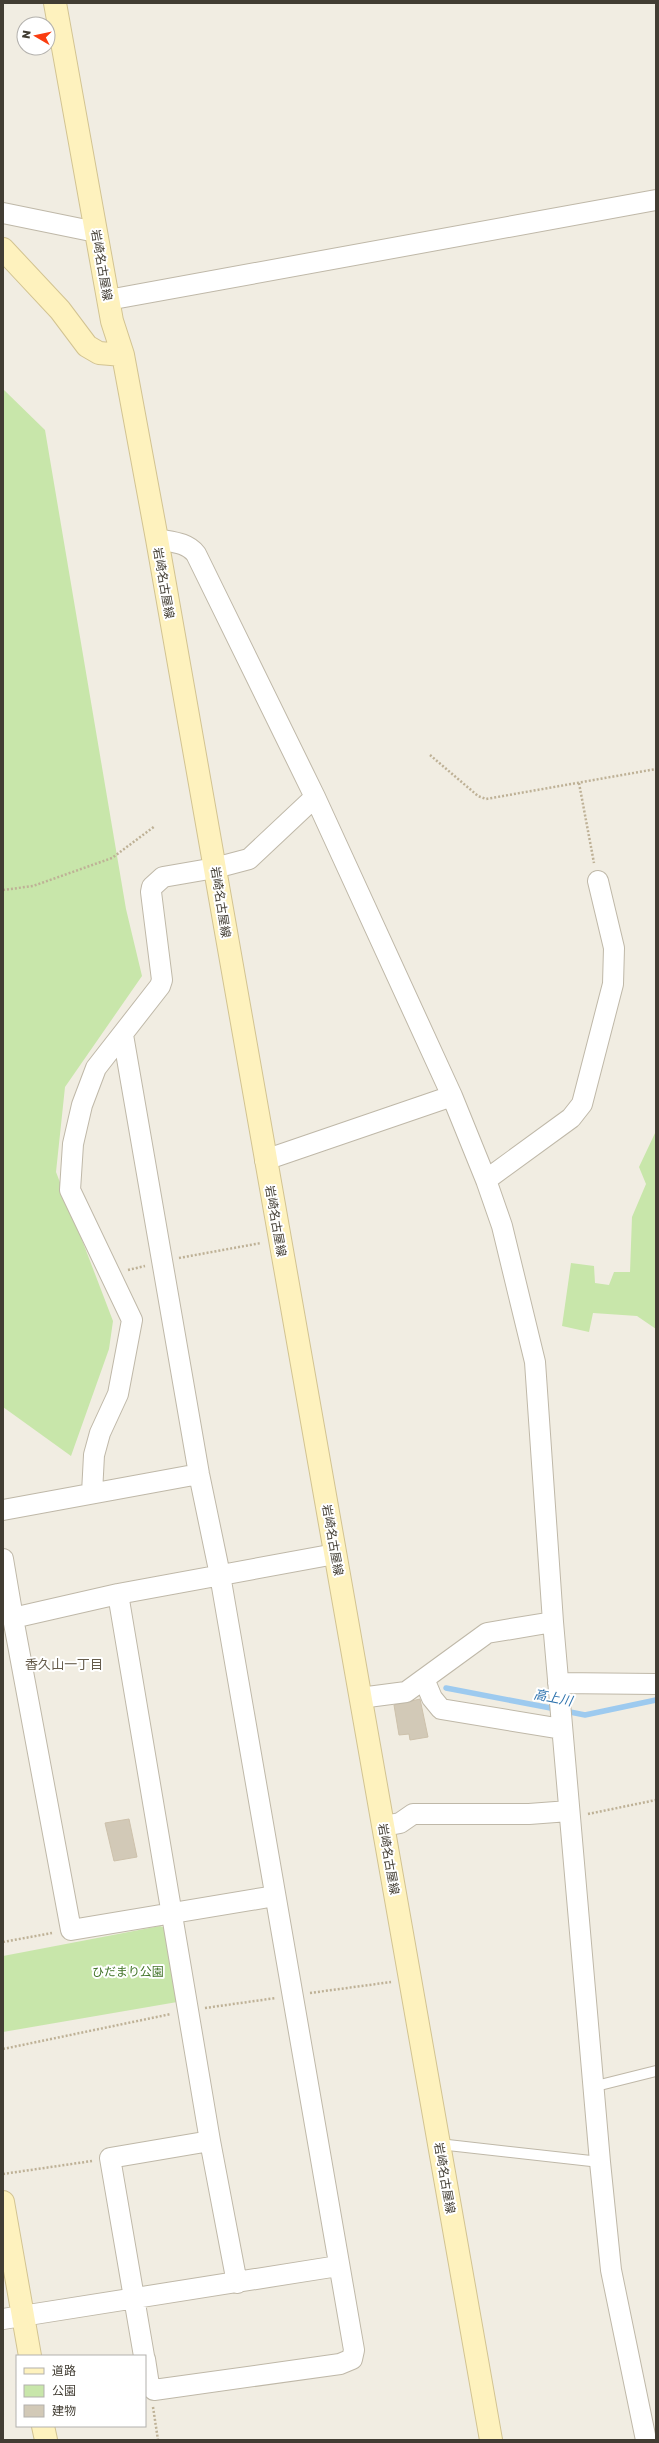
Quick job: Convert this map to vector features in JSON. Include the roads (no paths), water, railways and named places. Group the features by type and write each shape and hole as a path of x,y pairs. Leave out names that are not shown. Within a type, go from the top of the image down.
{"main road":[{"name":"岩崎名古屋線","path":"55,3 108,300 112,321 123,355 157,539 491,2440"},
{"path":"3,249 60,310 87,346 99,353 123,355"},
{"path":"3,2202 13,2318 30,2355"},
{"path":"43,2427 46,2440"}],"street":[{"path":"108,300 656,200"},
{"path":"3,213 96,232"},
{"path":"157,539 191,547 196,554 315,797 452,1096 486,1180 502,1226 535,1362 558,1683 592,2087 611,2270 647,2440 656,2439"},
{"path":"92,1493 94,1455 100,1433 118,1394 132,1320 109,1275 70,1190 70,1170 73,1144 82,1105 96,1068 160,986 162,980 151,892 152,886 163,877 241,862 255,854 315,797"},
{"path":"486,1180 571,1118 582,1104 612,984 614,948 598,881"},
{"path":"123,1035 199,1474 220,1575 275,1896 294,1996 338,2266 354,2350 352,2359 340,2364 160,2390 154,2390 149,2385 146,2366"},
{"path":"265,1160 452,1096"},
{"path":"3,1510 199,1474"},
{"path":"13,1618 118,1594 335,1554"},
{"path":"3,1559 71,1930 275,1896"},
{"path":"118,1594 210,2141 237,2283"},
{"path":"360,1698 406,1692 487,1633 553,1622"},
{"path":"424,1679 432,1698 441,1709 561,1716"},
{"path":"558,1683 656,1684"},
{"path":"384,1826 400,1823 413,1814 569,1814"},
{"path":"144,2355 136,2298 110,2158 210,2141"},
{"path":"13,2318 338,2266"}],"lane":[{"path":"592,2087 656,2072"},
{"path":"439,2144 600,2162"}],"waterway":[{"name":"高上川","path":"446,1688 556,1709"},
{"name":"高上川","path":"565,1711 585,1715 656,1700"}],"district":[{"name":"香久山一丁目","path":"64,1664"}],"park label":[{"name":"ひだまり公園","path":"128,1971"}]}
